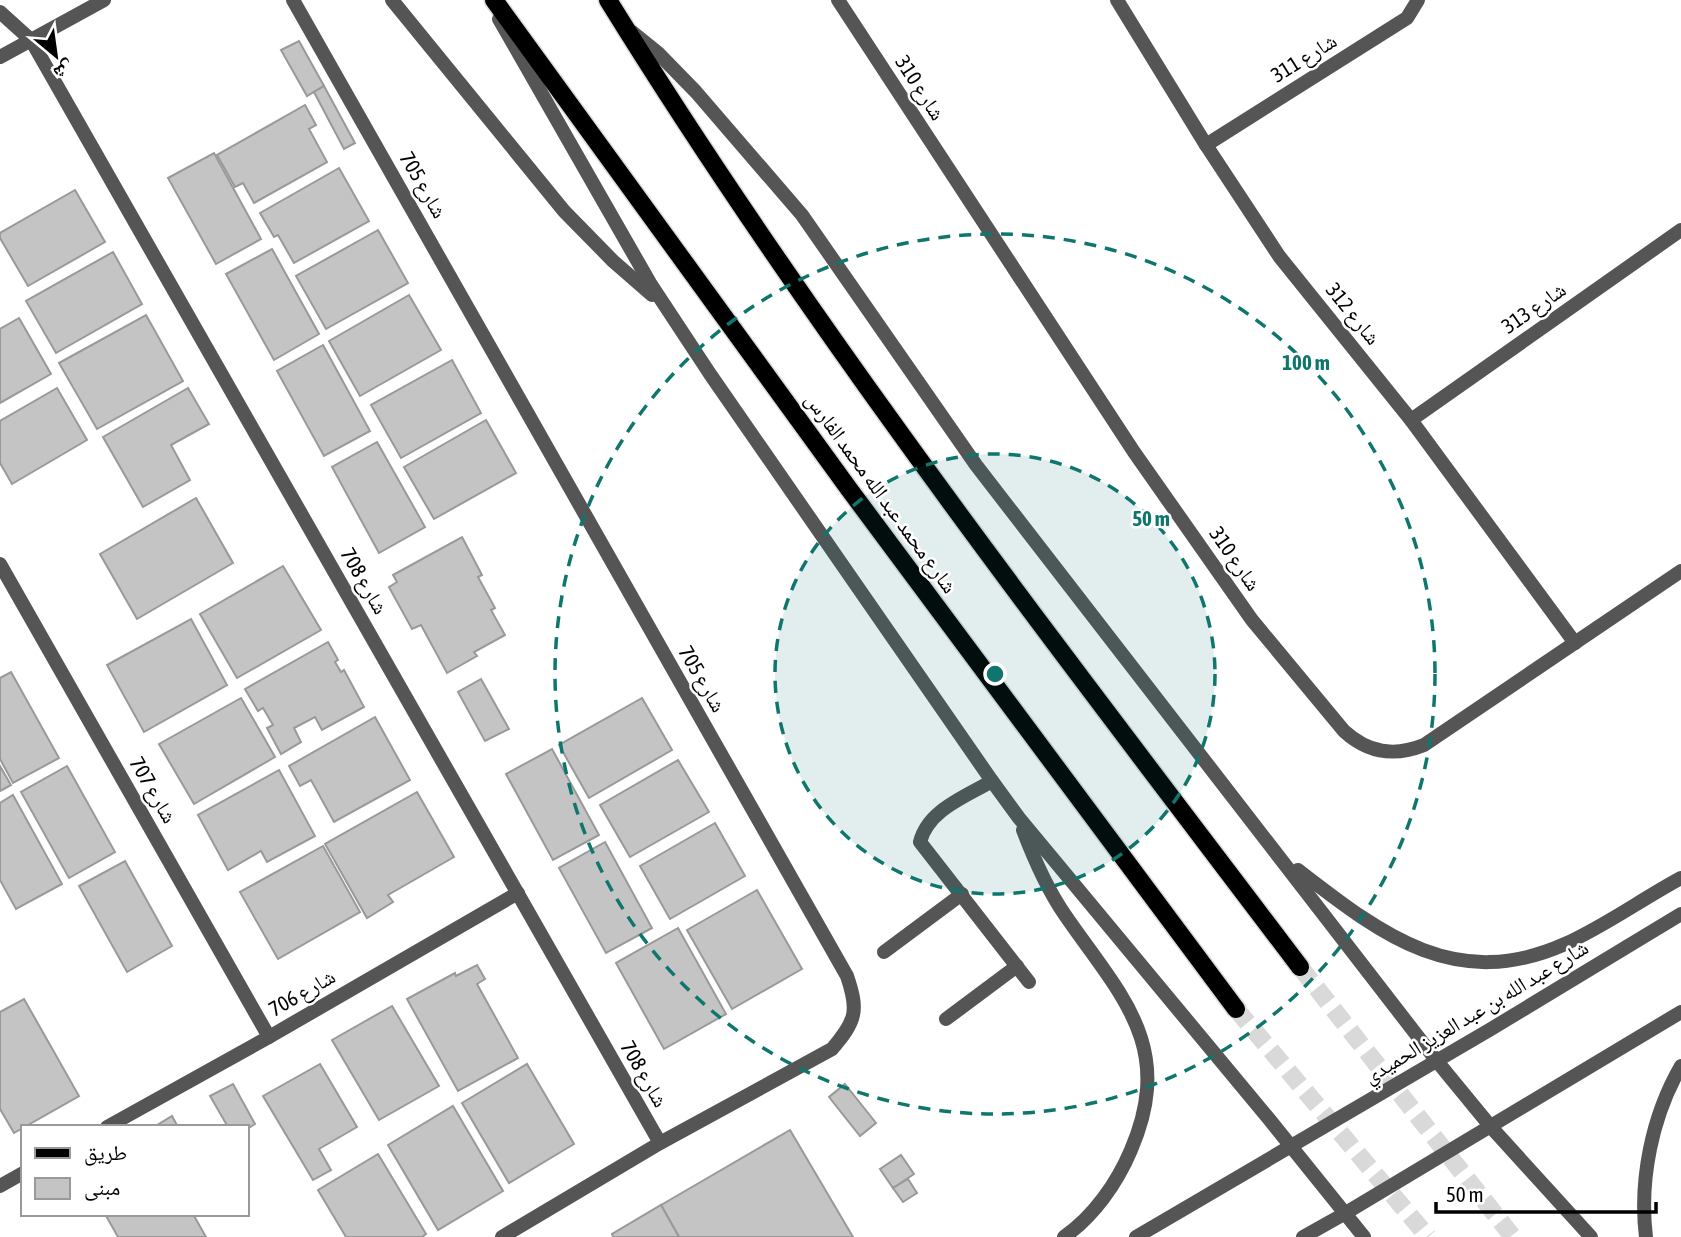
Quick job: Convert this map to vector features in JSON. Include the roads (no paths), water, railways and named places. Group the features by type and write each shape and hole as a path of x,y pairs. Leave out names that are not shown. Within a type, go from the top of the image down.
{"main road":[{"name":"شارع محمد عبد الله محمد الفارس","path":"494,0 849,489 1236,1009"},
{"path":"608,0 753,223 939,488 1300,967"}],"street":[{"path":"0,57 104,0"},
{"name":"شارع 705","path":"293,0 847,976 853,995 856,1014 848,1031 832,1049 660,1143 502,1237"},
{"path":"392,0 565,211 613,261 666,307"},
{"path":"488,0 666,307 992,781 1019,818 1364,1237"},
{"name":"شارع 310","path":"838,0 1134,452 1252,620 1355,741 1374,750 1395,753 1424,745 1681,571"},
{"name":"شارع 312","path":"1116,0 1279,256 1411,420 1575,643"},
{"name":"شارع 311","path":"1206,145 1407,18 1418,0"},
{"name":"شارع 708","path":"0,12 31,40 660,1143"},
{"path":"625,27 658,53 696,92 802,215 976,465 1436,1060 1491,1127 1591,1237"},
{"name":"شارع 313","path":"1411,420 1681,230"},
{"name":"شارع 707","path":"0,564 269,1037"},
{"path":"992,781 937,814 922,831 920,842 1029,982"},
{"path":"1019,818 1031,853 1053,897 1124,996 1142,1039 1146,1062 1144,1105 1136,1138 1125,1163 1092,1211 1064,1237"},
{"path":"1282,858 1348,909 1401,942 1447,958 1471,961 1495,961 1543,953 1587,933 1681,878"},
{"name":"شارع 706","path":"111,1125 518,893"},
{"path":"884,952 962,894"},
{"name":"شارع عبد الله بن عبد العزيز الحميدي","path":"1136,1237 1681,914"},
{"path":"946,1019 1017,966"},
{"path":"1303,1237 1681,1012"},
{"path":"1646,1237 1644,1197 1647,1164 1665,1100 1681,1066"},
{"path":"0,1186 21,1174"}],"tunnel":[{"path":"1300,967 1513,1237"},
{"path":"1236,1009 1428,1237"}]}
